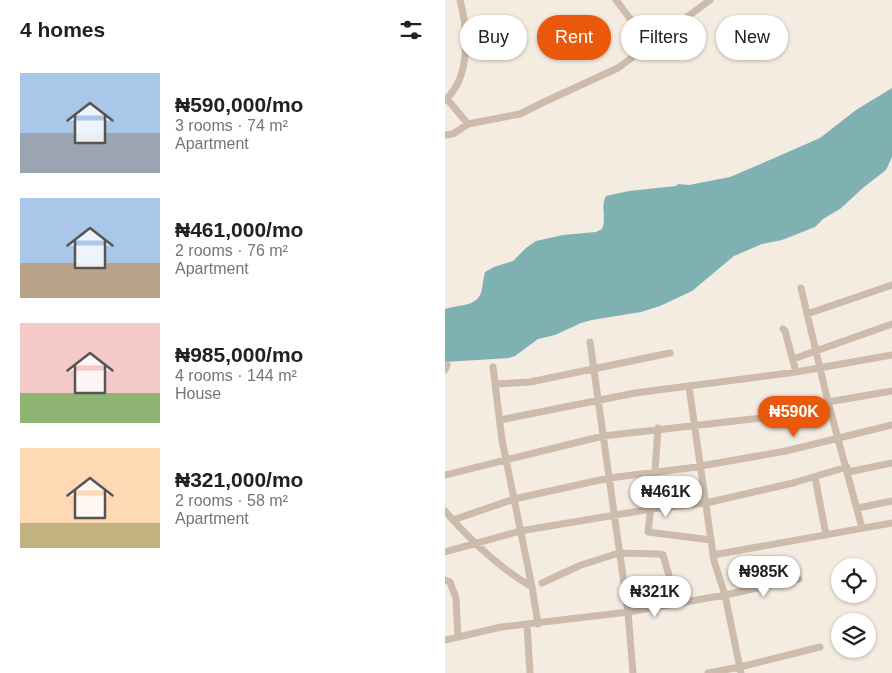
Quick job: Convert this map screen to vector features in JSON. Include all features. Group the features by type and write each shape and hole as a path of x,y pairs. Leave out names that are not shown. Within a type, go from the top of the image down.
{"street":[{"path":"460,0 466,22 462,74 457,87 446,99 468,124"},
{"path":"616,0 627,15"},
{"path":"690,15 710,0"},
{"path":"445,135 453,134 468,124 520,114 619,68 630,60"},
{"path":"807,314 892,285"},
{"path":"801,288 819,367 848,469 862,528"},
{"path":"793,358 892,324"},
{"path":"783,329 796,372"},
{"path":"590,342 628,612 633,673"},
{"path":"495,384 530,382 670,353"},
{"path":"499,420 635,393 796,372 892,355"},
{"path":"493,368 499,420 538,624"},
{"path":"689,387 713,555 725,595 741,670"},
{"path":"445,475 603,436 658,428 761,418 828,402 892,391"},
{"path":"453,520 514,499 609,478 786,451 892,425"},
{"path":"658,428 648,532 711,540"},
{"path":"445,552 520,532 651,509 706,503 848,469 892,463"},
{"path":"815,477 826,535"},
{"path":"858,508 892,501"},
{"path":"445,511 505,570 532,587"},
{"path":"713,555 892,523"},
{"path":"541,583 581,565 619,553 663,555 677,602"},
{"path":"445,640 501,627 628,612 725,595 799,578"},
{"path":"445,580 450,582 456,598 458,637"},
{"path":"527,625 530,673"},
{"path":"708,673 741,670 820,647"}],"water":[{"path":"892,88 892,157 886,170 840,209 823,219 815,227 782,240 762,244 734,256 692,291 660,306 641,312 581,323 555,335 538,339 515,356 509,358 445,362 445,309 466,305 475,301 481,293 485,272 513,261 536,241 563,235 596,232 602,229 604,200 606,196 629,191 676,186 678,184 689,185 730,177 820,138 856,110"}]}
